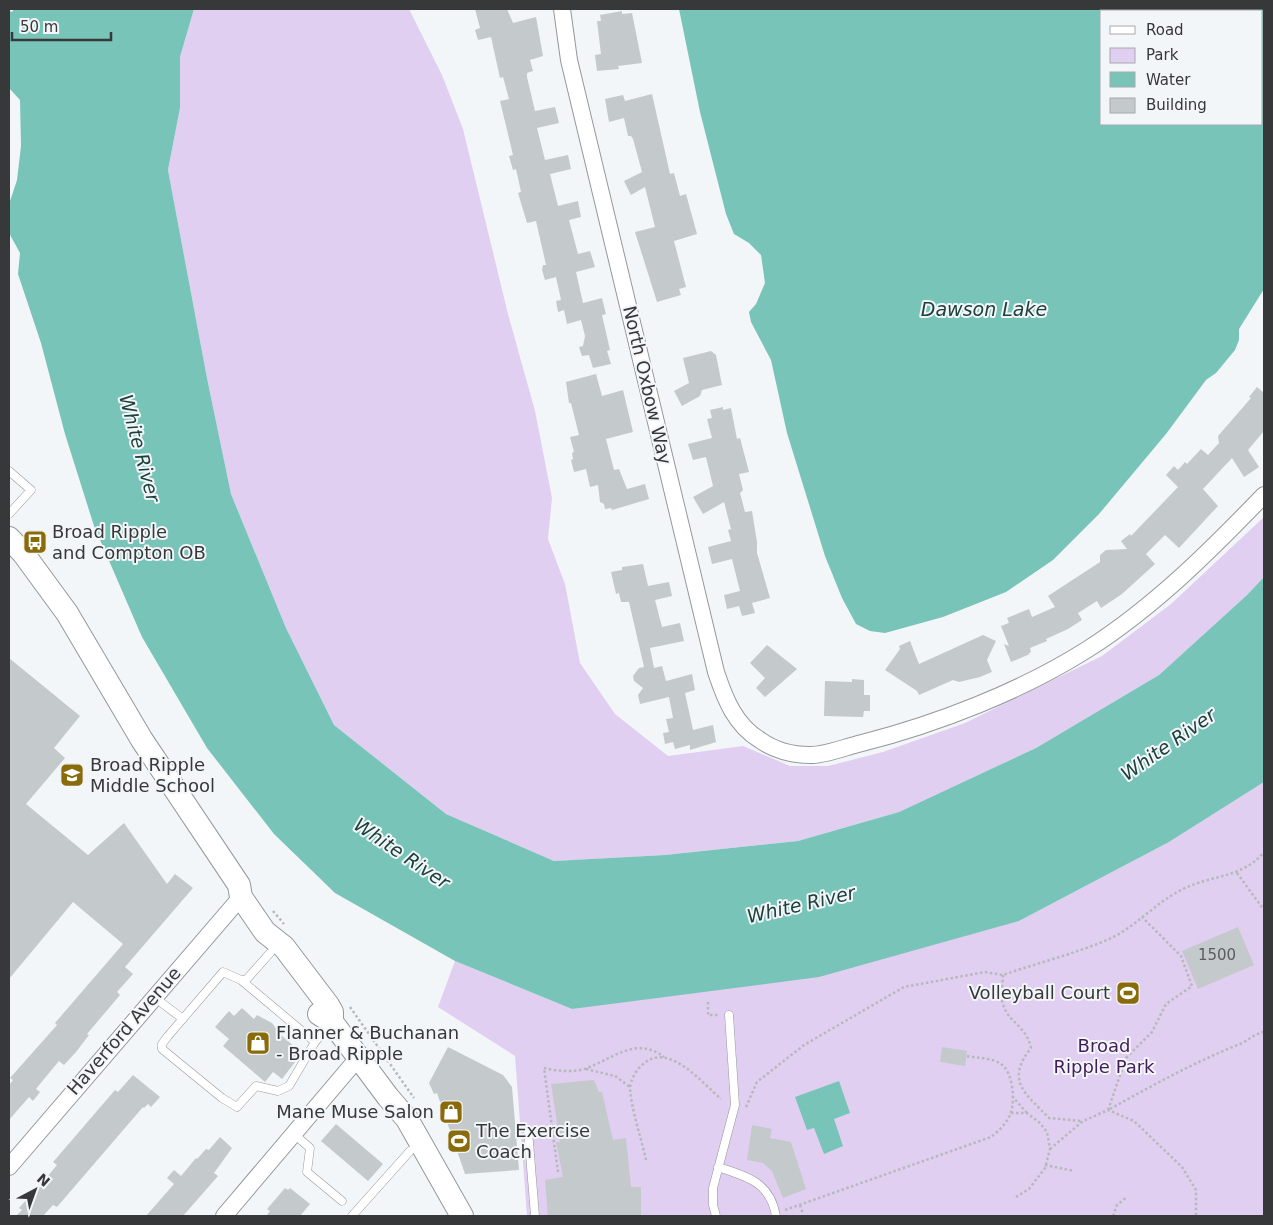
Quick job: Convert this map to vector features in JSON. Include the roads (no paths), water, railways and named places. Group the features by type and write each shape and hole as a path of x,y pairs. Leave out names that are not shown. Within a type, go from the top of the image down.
{"street":[{"name":"North Oxbow Way","path":"562,9 568,54 716,672 727,704 741,725 766,744 791,753 823,753 896,735 1037,678 1088,649 1185,574 1264,495"},
{"path":"9,538 23,553 67,613 142,740 239,885 241,897 267,942 284,946 328,1005 332,1012 332,1022 388,1097 411,1124 450,1192 457,1208"},
{"name":"Haverford Avenue","path":"9,1167 241,897"},
{"path":"224,1216 358,1058"},
{"path":"388,1097 386,1104 392,1120 430,1186 457,1208"}],"lane":[{"path":"9,471 31,490 9,514"},
{"path":"241,980 246,980 267,942"},
{"path":"316,1042 241,980 222,972 162,1044 162,1049 237,1107 256,1086 278,1091 289,1086 316,1042 332,1022"},
{"path":"154,997 183,1019"},
{"path":"716,1216 713,1204 713,1188 735,1105 730,1015"},
{"path":"528,1130 535,1216"},
{"path":"294,1134 310,1148 307,1172 342,1201"},
{"path":"352,1216 410,1151"},
{"path":"718,1167 760,1184 772,1199 776,1216"}],"water":[{"name":"White River","path":"14,9 194,9 180,57 180,108 168,170 231,494 286,628 334,725 446,814 554,861 665,855 798,841 899,812 1036,748 1159,675 1247,595 1264,577 1264,782 1169,842 1019,921 819,977 572,1009 455,961 335,893 274,834 207,748 142,637 94,526 65,434 41,343 18,274 20,253 9,233 9,204 17,180 21,146 20,100 9,88 9,11 12,12"},
{"name":"Dawson Lake","path":"679,9 1264,9 1264,289 1239,329 1239,340 1235,350 1216,373 1206,380 1166,434 1099,514 1053,560 1006,592 943,617 885,633 870,631 856,624 842,598 825,556 787,433 771,360 751,322 749,312 756,304 765,283 761,255 749,243 734,234 726,214 700,112"},
{"path":"839,1081 850,1113 834,1119 843,1146 824,1154 814,1128 807,1130 795,1097"}],"place":[{"name":"Broad Ripple and Compton OB","path":"35,542"},
{"name":"Broad Ripple Middle School","path":"72,775"},
{"name":"Volleyball Court","path":"1128,993"},
{"name":"Flanner & Buchanan - Broad Ripple","path":"258,1043"},
{"name":"Mane Muse Salon","path":"451,1112"},
{"name":"The Exercise Coach","path":"459,1141"}],"park label":[{"name":"Broad Ripple Park","path":"1104,1056"}]}
